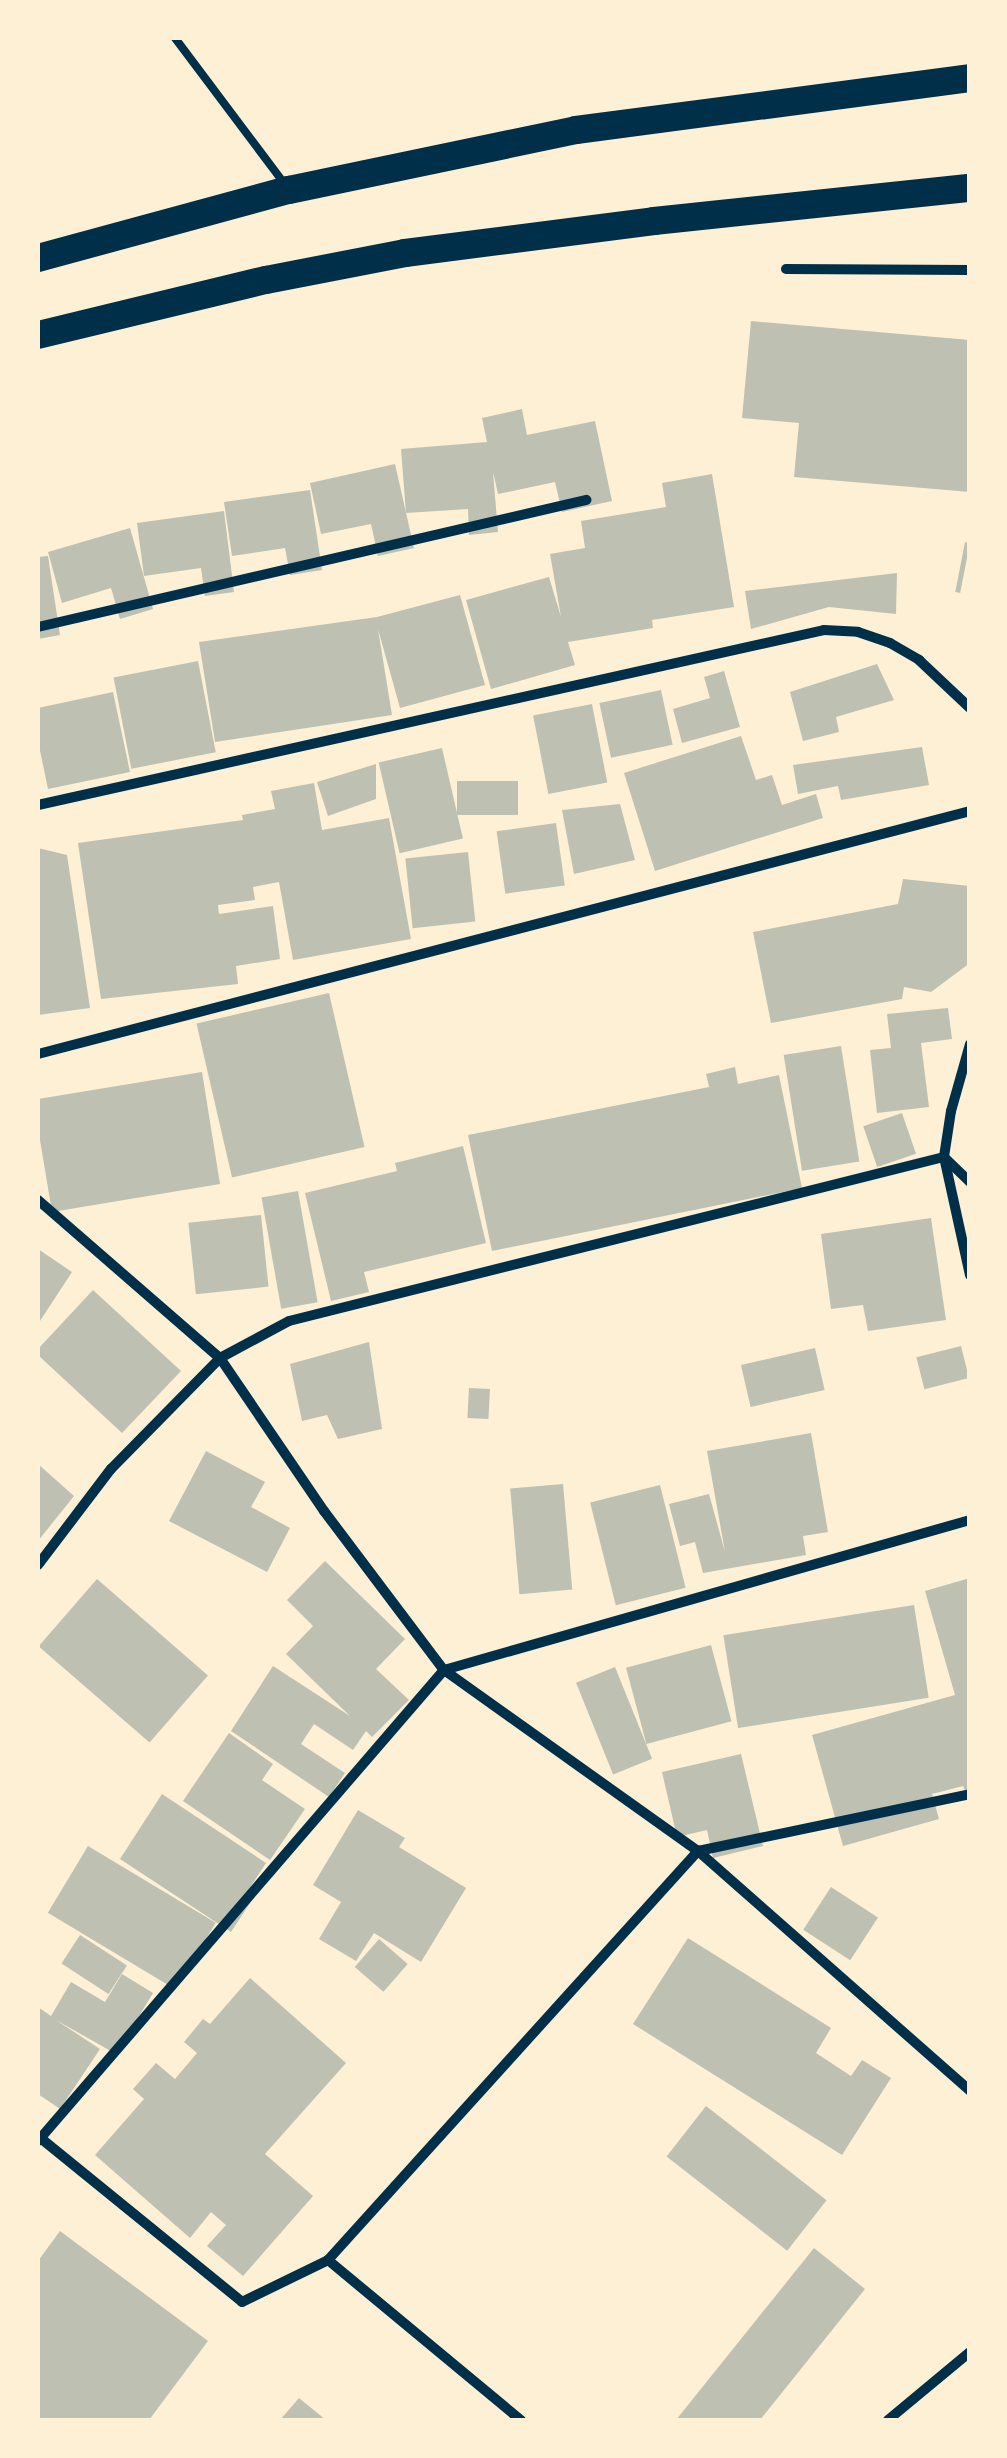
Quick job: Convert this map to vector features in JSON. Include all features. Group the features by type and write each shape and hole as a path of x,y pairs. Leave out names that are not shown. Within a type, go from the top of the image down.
{"highway":[{"path":"38,258 289,190 576,130 970,78"},
{"path":"38,336 266,280 405,254 654,220 970,188"}],"street":[{"path":"786,269 970,270"},
{"path":"38,627 586,500"},
{"path":"38,805 824,630 858,632 890,643 919,660 970,708"},
{"path":"38,1054 970,811"},
{"path":"970,1044 950,1112 944,1157 970,1275"},
{"path":"944,1157 970,1182"},
{"path":"38,1565 111,1469 220,1358 289,1320 944,1157"},
{"path":"38,1200 220,1358 324,1511 444,1670 698,1852 970,2092"},
{"path":"970,1520 444,1670 38,2138 242,2302 328,2260 698,1852 970,1794"},
{"path":"328,2260 521,2420"},
{"path":"888,2420 970,2352"}],"lane":[{"path":"174,38 289,190"}],"building":[{"path":"751,321 970,340 970,492 794,477 799,423 742,418"},
{"path":"522,409 527,435 595,421 612,501 562,512 555,482 498,494 493,472 498,532 469,535 468,509 406,513 401,449 487,442 482,418"},
{"path":"395,464 414,548 378,556 371,524 321,534 310,483"},
{"path":"712,474 734,607 652,620 653,628 568,642 575,665 491,689 466,600 549,577 561,617 550,554 585,548 581,521 666,507 662,483"},
{"path":"310,490 322,570 290,575 285,548 232,556 224,502"},
{"path":"224,511 234,592 205,596 201,568 144,576 137,523"},
{"path":"130,528 153,609 120,619 111,588 62,603 48,552"},
{"path":"965,542 970,543 960,593 955,592"},
{"path":"48,556 60,635 38,639 38,557"},
{"path":"897,573 896,614 829,607 751,629 745,591"},
{"path":"460,595 485,685 400,708 378,629 392,715 215,742 199,642 377,617"},
{"path":"198,661 216,752 131,769 114,677"},
{"path":"877,664 894,700 836,717 839,732 803,741 790,692"},
{"path":"724,671 740,727 682,743 673,709 710,698 704,677"},
{"path":"661,690 673,745 611,758 599,703"},
{"path":"113,692 130,772 48,789 38,741 38,708"},
{"path":"592,704 607,783 548,794 533,715"},
{"path":"741,736 756,780 772,775 782,805 816,794 823,818 655,871 624,773"},
{"path":"922,747 929,785 841,800 838,786 798,794 793,765"},
{"path":"442,748 463,839 400,853 379,763"},
{"path":"376,764 376,799 328,816 317,782"},
{"path":"457,781 518,781 518,815 457,815"},
{"path":"314,783 322,830 389,818 411,939 293,960 279,882 253,887 255,900 218,905 219,914 273,906 280,959 236,966 238,984 101,999 78,843 243,820 242,815 275,809 271,791"},
{"path":"620,804 635,860 574,874 562,810"},
{"path":"556,823 565,885 505,894 497,831"},
{"path":"38,848 67,855 90,1008 38,1015"},
{"path":"468,852 475,922 413,928 405,859"},
{"path":"903,879 970,886 970,963 931,992 904,987 902,999 771,1023 753,932 898,904"},
{"path":"329,993 365,1147 232,1178 196,1024"},
{"path":"948,1008 952,1039 921,1043 929,1107 877,1113 870,1050 891,1048 887,1014"},
{"path":"841,1046 859,1162 802,1171 784,1055"},
{"path":"735,1067 738,1084 779,1075 802,1188 492,1251 468,1135 709,1087 706,1074"},
{"path":"202,1072 220,1184 52,1212 38,1128 38,1099"},
{"path":"902,1113 916,1154 877,1167 863,1126"},
{"path":"463,1146 486,1243 364,1272 369,1292 331,1301 305,1193 397,1171 395,1163"},
{"path":"298,1191 318,1302 281,1309 262,1197"},
{"path":"261,1215 269,1287 196,1294 188,1223"},
{"path":"931,1218 946,1320 868,1331 863,1305 831,1309 821,1234"},
{"path":"38,1249 72,1272 38,1324"},
{"path":"93,1290 181,1371 122,1433 38,1355 38,1349"},
{"path":"369,1342 382,1429 338,1439 327,1415 302,1421 290,1364"},
{"path":"961,1346 969,1378 924,1389 916,1357"},
{"path":"815,1348 825,1390 751,1407 741,1365"},
{"path":"469,1388 490,1389 488,1419 467,1418"},
{"path":"811,1433 828,1532 803,1536 806,1555 703,1573 695,1542 680,1546 669,1504 709,1494 725,1552 707,1451"},
{"path":"206,1451 265,1482 251,1507 290,1528 267,1572 169,1521"},
{"path":"38,1464 74,1496 38,1541"},
{"path":"563,1484 572,1590 519,1594 510,1489"},
{"path":"660,1485 686,1588 616,1605 590,1502"},
{"path":"325,1561 405,1639 376,1669 409,1700 372,1737 366,1731 353,1750 314,1724 301,1744 345,1773 329,1797 231,1731 273,1666 350,1716 286,1654 313,1626 287,1600"},
{"path":"970,1578 970,1803 963,1786 932,1794 939,1819 843,1846 812,1735 955,1695 925,1591"},
{"path":"97,1579 208,1675 150,1743 39,1646"},
{"path":"914,1605 929,1698 738,1728 723,1635"},
{"path":"711,1645 731,1721 646,1744 626,1668"},
{"path":"615,1667 652,1759 613,1775 576,1683"},
{"path":"229,1733 273,1764 262,1780 305,1809 270,1860 183,1801"},
{"path":"741,1754 763,1846 713,1858 707,1830 677,1837 662,1772"},
{"path":"162,1794 266,1863 245,1895 252,1900 231,1932 120,1859"},
{"path":"358,1810 405,1838 399,1847 466,1888 421,1962 374,1933 356,1961 319,1939 341,1902 313,1885"},
{"path":"88,1846 216,1923 176,1990 48,1913"},
{"path":"831,1887 878,1917 850,1960 803,1930"},
{"path":"80,1935 127,1965 108,1994 61,1964"},
{"path":"688,1938 831,2028 816,2053 851,2076 862,2060 891,2078 842,2155 633,2024"},
{"path":"379,1939 408,1964 383,1992 355,1967"},
{"path":"122,1974 153,1993 116,2054 56,2020 100,2049 60,2109 38,2094 38,2007 51,2016 71,1982 105,2002"},
{"path":"250,1978 346,2063 265,2154 313,2196 243,2276 207,2246 226,2225 211,2212 190,2238 95,2155 144,2099 133,2089 156,2063 175,2079 197,2053 184,2042 203,2019 210,2024"},
{"path":"706,2106 827,2200 787,2251 667,2156"},
{"path":"60,2231 208,2341 149,2420 38,2420 38,2261"},
{"path":"814,2248 865,2289 760,2420 676,2420"},
{"path":"299,2398 326,2420 280,2420"}]}
